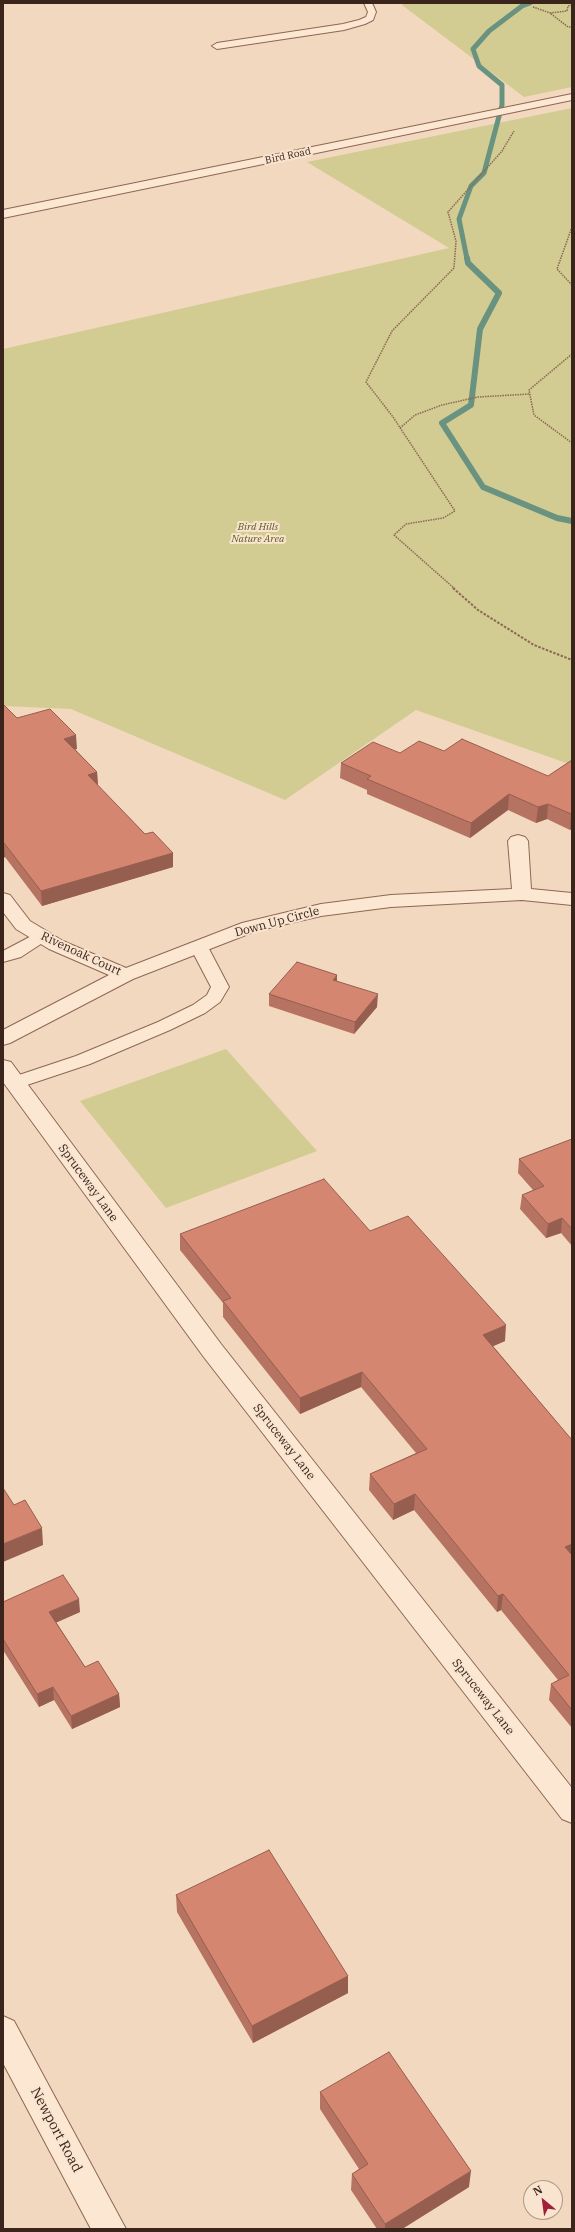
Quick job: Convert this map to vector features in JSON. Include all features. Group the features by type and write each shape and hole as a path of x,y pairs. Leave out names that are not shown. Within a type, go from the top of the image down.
{"street":[{"name":"Bird Road","path":"3,214 572,97"},
{"path":"518,841 522,894"},
{"name":"Down Up Circle","path":"3,1038 126,975 249,927 321,910 390,900 522,894 572,899"},
{"name":"Rivenoak Court","path":"3,899 23,925 56,945 126,975"},
{"name":"Spruceway Lane","path":"9,1075 212,1350 572,1810"},
{"name":"Newport Road","path":"3,2031 109,2229"}],"lane":[{"path":"217,46 362,22 370,18 372,12 368,3"},
{"path":"3,957 15,953 41,936"},
{"path":"9,1075 83,1060 144,1035 199,1009 214,998 220,987 199,947"}],"path":[{"path":"533,7 550,12 567,11 568,6 572,5"},
{"path":"550,12 568,27 572,27"},
{"path":"515,129 502,151 448,212 456,241 454,268 392,331 366,382 400,428 455,511 443,518 406,524 394,535 478,610 534,644 572,660"},
{"path":"572,227 565,242 557,269 572,285"},
{"path":"572,354 529,390 534,415 572,443"},
{"path":"400,428 414,415 442,405 478,397 530,394"}],"green space":[{"path":"403,3 572,3 572,87 524,97 402,5"},
{"name":"Bird Hills Nature Area","path":"572,108 572,765 416,710 285,800 71,709 3,706 3,349 449,248 307,162"},
{"path":"226,1049 317,1151 166,1208 80,1101"}],"building":[{"path":"3,704 17,718 50,709 76,735 64,739 97,772 88,775 145,834 153,832 173,853 41,891 3,843"},
{"path":"462,739 548,776 572,760 572,814 548,804 538,807 509,794 471,823 367,779 371,776 341,763 373,742 400,753 419,741 444,751"},
{"path":"297,962 337,975 333,980 378,994 355,1022 269,994"},
{"path":"572,1139 572,1229 562,1218 548,1224 522,1195 544,1186 519,1159"},
{"path":"324,1179 370,1231 408,1216 506,1325 483,1335 572,1440 572,1544 565,1547 572,1555 572,1710 551,1684 569,1675 503,1594 498,1596 415,1494 394,1504 370,1474 427,1449 362,1372 300,1398 223,1301 231,1298 180,1234"},
{"path":"3,1488 14,1505 25,1500 42,1528 3,1544"},
{"path":"63,1575 79,1599 49,1612 85,1667 98,1661 119,1694 71,1716 53,1687 37,1694 3,1639 3,1602"},
{"path":"269,1850 348,1976 252,2026 176,1895"},
{"path":"389,2052 471,2171 385,2224 352,2174 368,2164 320,2092"}],"waterway":[{"path":"467,259 459,219 471,186 484,173 502,105 502,85 479,66 473,49 489,31 522,6 530,3"},
{"path":"467,258 468,263 499,293 480,329 471,405 442,423 483,487 557,518 572,521"}]}
